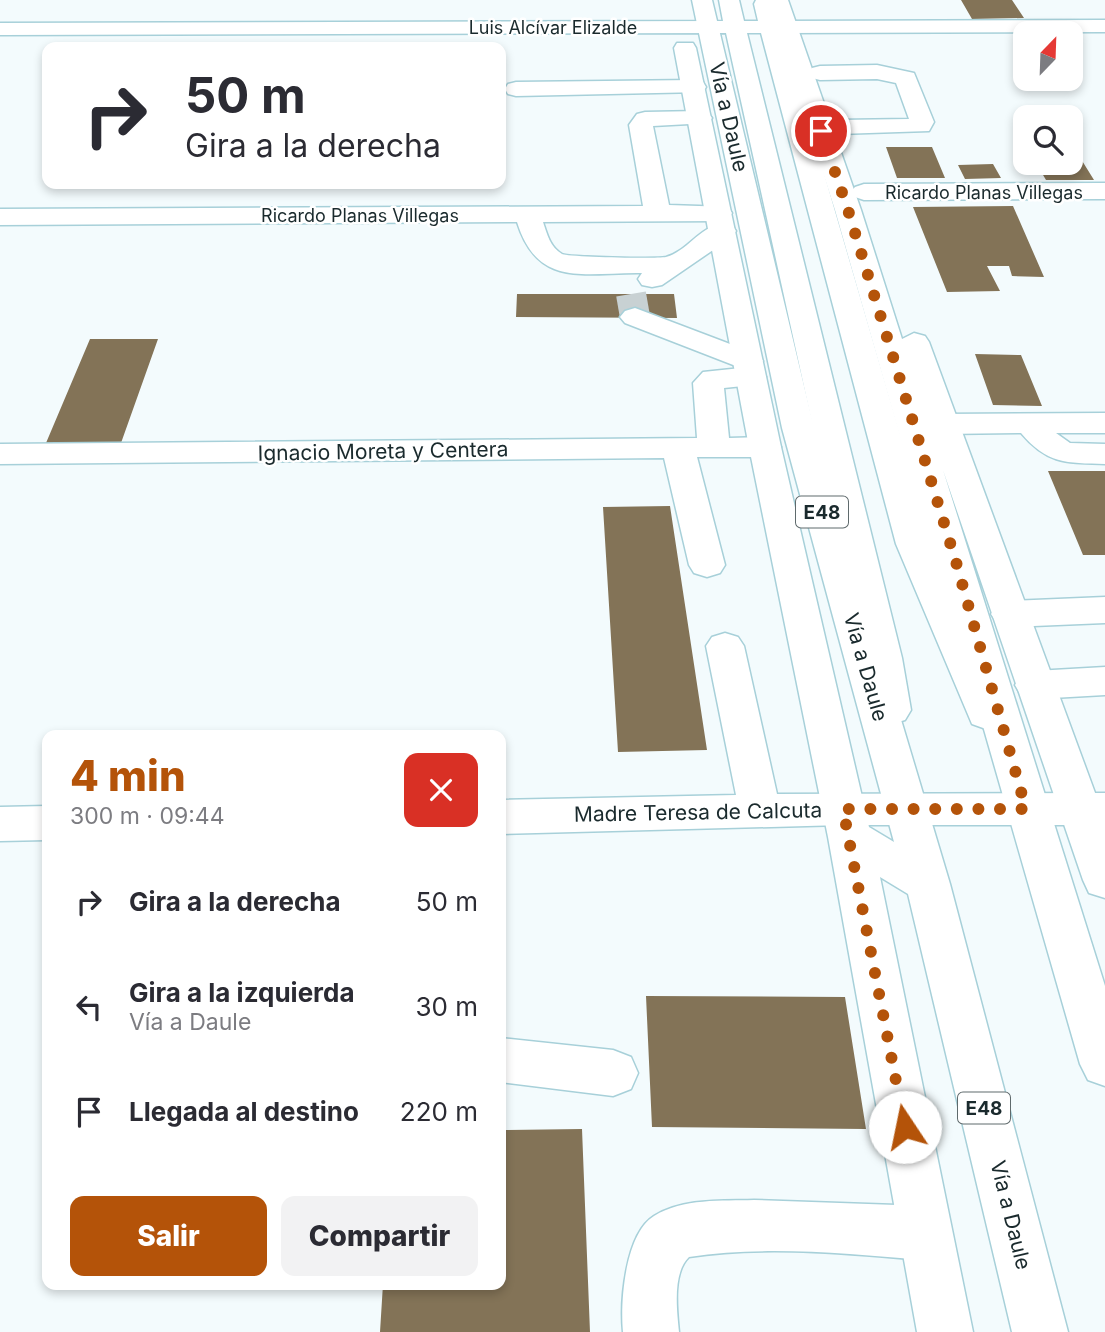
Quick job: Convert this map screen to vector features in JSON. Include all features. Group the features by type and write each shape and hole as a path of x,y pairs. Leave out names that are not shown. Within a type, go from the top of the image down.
{"main road":[{"path":"433,9 643,8 647,27"},
{"path":"10,29 31,9"},
{"path":"744,14 820,73 1035,685 1093,809 1105,880"},
{"path":"744,14 848,210 956,562 1026,809 1105,1064"},
{"path":"744,14 914,544 1026,809"},
{"name":"Luis Alcívar Elizalde","path":"10,29 647,27 744,14 1105,26"},
{"name":"Vía a Daule","path":"744,14 695,88 765,447 846,823 944,1332"},
{"name":"Vía a Daule","path":"744,14 883,658 906,809"},
{"name":"Vía a Daule","path":"744,14 798,428 928,884 1040,1332"},
{"path":"820,73 877,72 906,79 922,122 921,126 913,127 839,127"},
{"path":"516,89 695,88"},
{"path":"657,213 641,125 645,119 653,117 700,118"},
{"name":"Ricardo Planas Villegas","path":"864,192 1105,191"},
{"name":"Ricardo Planas Villegas","path":"0,218 657,213 721,222"},
{"path":"527,214 540,251 547,259 562,264 673,265"},
{"path":"721,222 633,305 750,369"},
{"path":"873,293 905,314"},
{"path":"469,450 469,431 476,428 713,434 708,383 750,369"},
{"path":"1029,423 1050,449 1060,453 1105,454"},
{"path":"942,424 1105,423"},
{"name":"Ignacio Moreta y Centera","path":"0,454 678,448 713,434 765,447"},
{"path":"678,448 707,565"},
{"path":"1010,614 1105,610"},
{"path":"724,646 760,811"},
{"path":"1035,685 1105,681"},
{"name":"Madre Teresa de Calcuta","path":"506,817 760,811 846,823 906,809 1093,809"},
{"path":"0,824 42,823"},
{"path":"846,823 928,884"},
{"path":"506,1061 613,1073"},
{"path":"651,1332 650,1289 660,1252 671,1236 698,1227 861,1229 925,1233"}],"building":[{"path":"961,0 1012,0 1024,18 972,19"},
{"path":"886,147 932,147 945,178 897,178"},
{"path":"1083,162 1094,180 1046,180 1043,175 1083,175"},
{"path":"993,164 1001,178 965,179 958,165"},
{"path":"1013,206 1044,277 1012,276 1009,266 987,266 1000,291 947,292 913,207"},
{"path":"517,294 674,294 677,318 516,317"},
{"path":"90,339 158,339 121,443 46,443"},
{"path":"975,354 1021,355 1042,406 993,405"},
{"path":"1048,471 1105,471 1105,555 1083,555"},
{"path":"670,506 707,750 618,752 603,507"},
{"path":"646,996 845,997 866,1129 652,1127"},
{"path":"582,1129 590,1332 380,1332 383,1290 506,1290 506,1130"}],"tunnel":[{"path":"631,294 635,317"}],"route":[{"path":"821,131 848,210 956,562 1026,809 843,809 905,1127"}]}
